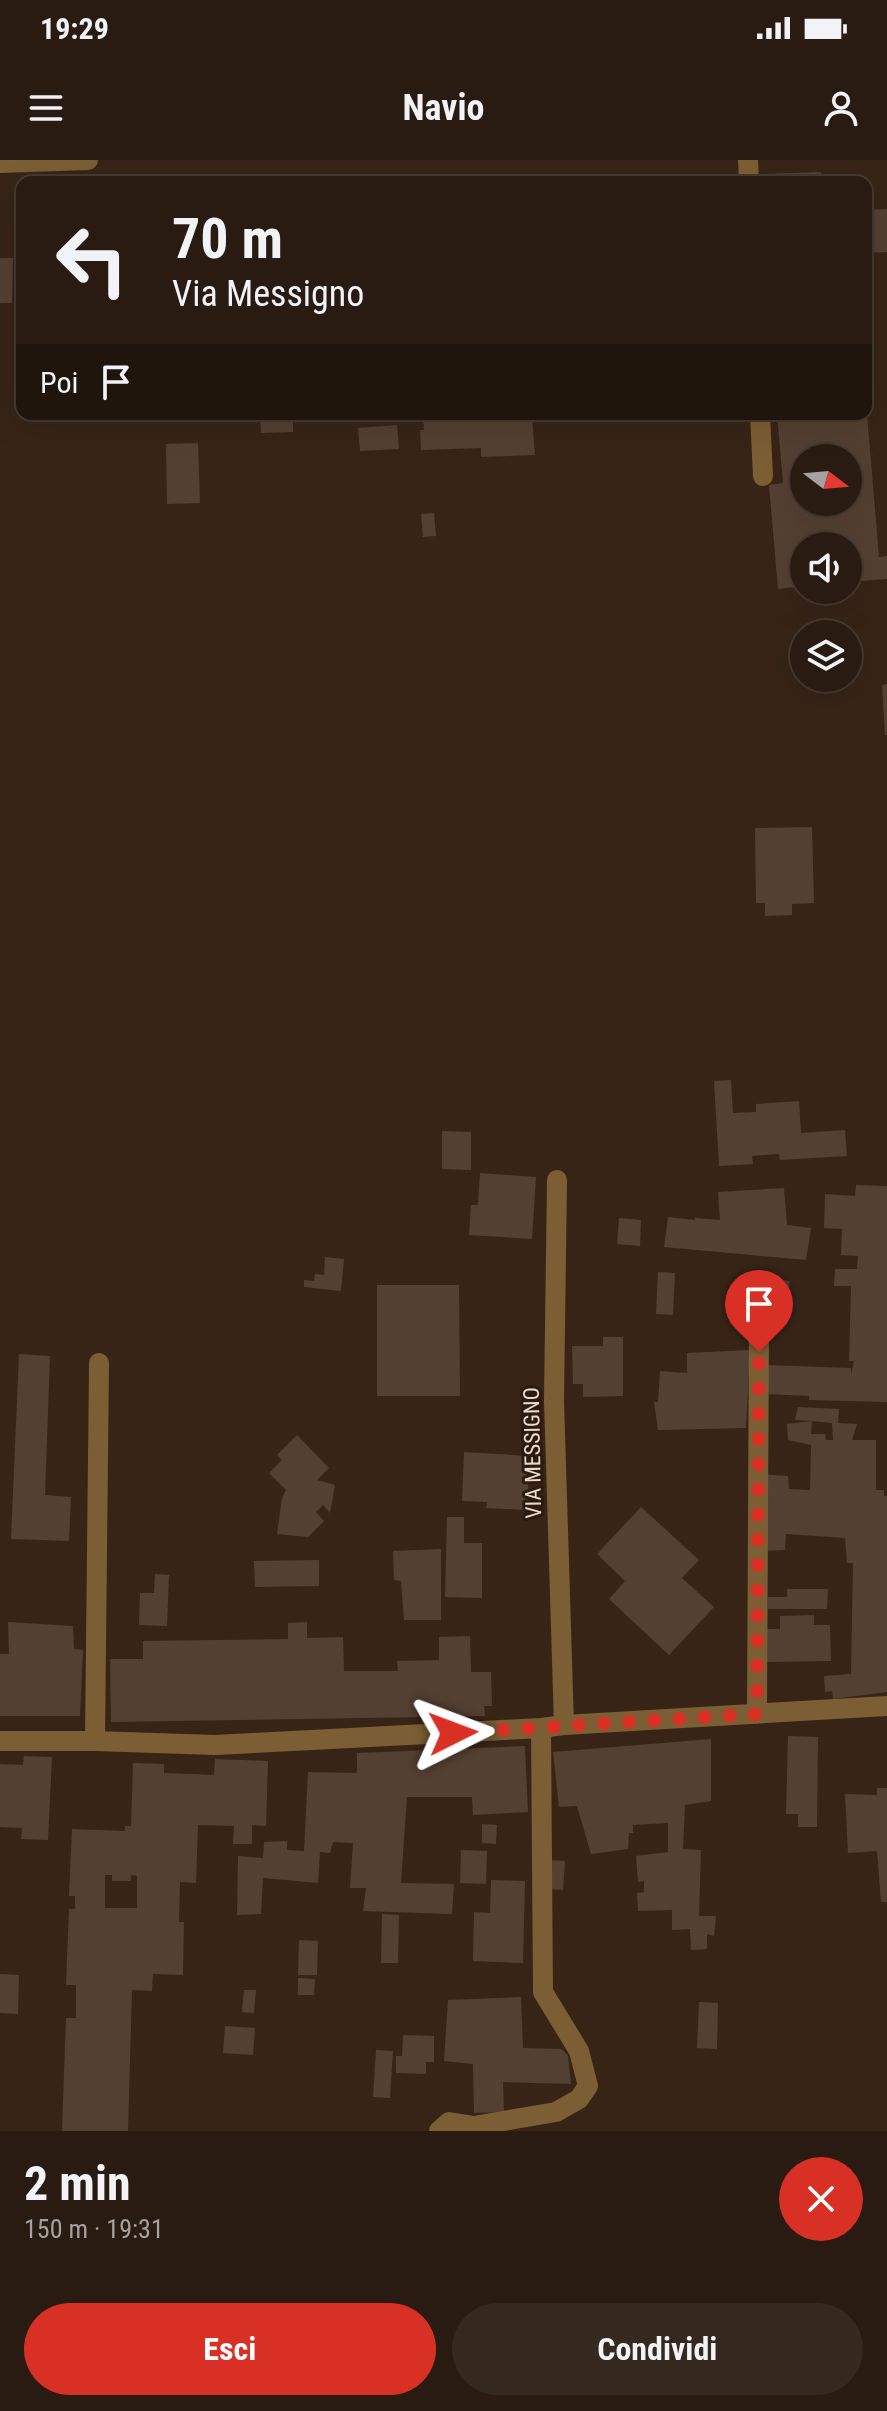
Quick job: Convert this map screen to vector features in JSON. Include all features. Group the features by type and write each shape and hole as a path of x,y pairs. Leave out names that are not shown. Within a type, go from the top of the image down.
{"street":[{"path":"0,163 88,160"},
{"path":"760,420 763,476"},
{"name":"VIA MESSIGNO","path":"557,1180 554,1400 564,1725"},
{"path":"757,1714 759,1322"},
{"path":"95,1741 99,1363"},
{"path":"0,1741 215,1745 887,1706"},
{"path":"439,2131 449,2122 474,2126 556,2112 579,2099 588,2086 579,2051 543,1992 541,1728"}],"building":[{"path":"821,172 821,176 761,176"},
{"path":"887,209 887,252 872,253 872,210"},
{"path":"0,258 13,258 12,303 0,303"},
{"path":"260,420 293,420 293,432 261,433"},
{"path":"423,420 532,420 535,455 481,457 481,448 421,450 420,430 424,430"},
{"path":"778,420 868,420 879,557 887,556 887,579 862,581 862,532 790,532 790,588 778,589 769,485 783,483"},
{"path":"397,425 399,449 360,451 358,428"},
{"path":"198,443 200,503 167,504 166,444"},
{"path":"434,513 436,536 423,537 421,514"},
{"path":"887,684 887,735 885,735 882,685"},
{"path":"812,827 814,903 792,904 792,915 765,916 765,903 756,903 755,828"},
{"path":"731,1080 733,1113 756,1112 756,1104 799,1101 801,1133 845,1130 847,1156 780,1160 779,1154 752,1156 753,1164 719,1166 714,1081"},
{"path":"442,1131 471,1132 471,1170 442,1169"},
{"path":"480,1173 536,1177 532,1239 469,1235 471,1205 478,1205"},
{"path":"856,1185 887,1186 887,1402 809,1400 809,1396 765,1394 766,1365 851,1368 851,1375 854,1361 849,1361 851,1286 834,1286 835,1269 857,1269 858,1256 841,1255 842,1229 824,1228 825,1194 855,1196"},
{"path":"784,1188 787,1225 811,1228 806,1260 664,1247 668,1217 720,1220 718,1192"},
{"path":"619,1218 641,1220 640,1246 617,1244"},
{"path":"325,1257 344,1259 341,1291 304,1287 304,1280 314,1281 315,1274 324,1275"},
{"path":"658,1272 675,1273 673,1315 656,1314"},
{"path":"742,1274 790,1281 786,1304 738,1296"},
{"path":"377,1285 459,1285 460,1396 377,1396"},
{"path":"603,1337 623,1337 623,1396 583,1397 583,1384 573,1384 572,1346 603,1346"},
{"path":"750,1350 746,1428 658,1430 654,1402 658,1402 660,1371 687,1373 687,1353"},
{"path":"19,1354 50,1356 45,1495 71,1497 69,1541 11,1539"},
{"path":"798,1407 839,1409 838,1423 857,1424 852,1440 876,1440 876,1490 884,1490 884,1496 887,1496 887,1692 833,1699 832,1691 825,1692 824,1676 851,1674 853,1563 847,1563 845,1538 786,1534 785,1550 761,1551 760,1474 788,1476 789,1489 810,1490 811,1445 788,1440 787,1424 812,1421 795,1420","holes":["812,1421 832,1423 833,1440 826,1440 825,1434 811,1434"]},
{"path":"297,1435 329,1468 317,1480 335,1485 330,1513 323,1505 316,1512 324,1521 308,1537 277,1534 286,1490 269,1473 282,1460 277,1455"},
{"path":"464,1452 530,1456 527,1510 486,1508 487,1502 462,1501"},
{"path":"641,1507 699,1560 682,1578 714,1607 669,1655 609,1599 625,1581 597,1554"},
{"path":"447,1517 464,1517 464,1543 482,1543 482,1598 445,1597"},
{"path":"441,1549 441,1620 404,1620 401,1581 394,1580 393,1551"},
{"path":"319,1560 319,1586 255,1587 254,1561"},
{"path":"155,1574 169,1575 167,1626 139,1625 140,1593 154,1593"},
{"path":"787,1589 828,1589 827,1609 768,1609 768,1597 787,1597"},
{"path":"814,1615 814,1625 830,1625 831,1661 767,1662 767,1629 780,1629 780,1616"},
{"path":"8,1622 73,1626 74,1649 83,1650 80,1716 0,1716 0,1654 9,1654"},
{"path":"307,1622 307,1638 343,1637 344,1671 398,1671 397,1661 439,1660 439,1637 470,1636 471,1672 491,1672 492,1706 484,1706 485,1716 111,1722 110,1659 143,1659 143,1641 288,1639 288,1623"},
{"path":"788,1736 818,1737 817,1827 798,1827 798,1814 786,1814"},
{"path":"711,1739 711,1801 685,1805 683,1849 701,1850 699,1916 716,1916 714,1936 707,1934 707,1949 691,1950 690,1929 672,1930 672,1910 638,1911 637,1893 644,1892 644,1881 638,1882 636,1856 668,1852 668,1823 633,1825 628,1849 591,1854 577,1806 559,1807 553,1752"},
{"path":"525,1746 528,1812 473,1815 472,1797 407,1797 401,1883 454,1884 452,1914 363,1911 366,1888 350,1888 353,1843 333,1842 330,1853 320,1852 318,1883 263,1878 261,1914 237,1915 238,1856 263,1858 264,1842 287,1841 287,1850 304,1851 308,1772 357,1773 357,1753"},
{"path":"24,1756 52,1757 48,1840 21,1839 22,1828 0,1827 0,1764 23,1765"},
{"path":"215,1759 268,1761 266,1826 252,1825 252,1844 233,1844 234,1826 198,1825 196,1883 180,1882 179,1922 184,1922 183,1975 153,1974 152,1991 132,1990 128,2131 62,2131 66,2018 76,2018 76,1985 66,1985 69,1909 75,1909 75,1896 69,1896 72,1829 125,1831 125,1826 131,1826 133,1763 164,1764 164,1773 214,1775","holes":["105,1875 112,1875 112,1881 131,1881 131,1875 137,1876 137,1908 105,1908"]},
{"path":"877,1788 887,1788 887,1902 881,1902 877,1851 848,1853 845,1794 877,1795"},
{"path":"482,1824 497,1825 496,1844 482,1843"},
{"path":"461,1850 487,1851 486,1884 460,1883"},
{"path":"546,1860 565,1861 563,1890 545,1889"},
{"path":"491,1880 525,1881 523,1963 473,1961 474,1912 490,1913"},
{"path":"382,1914 399,1915 398,1963 381,1963"},
{"path":"299,1940 318,1941 317,1975 298,1975"},
{"path":"0,1974 19,1975 18,2014 0,2013"},
{"path":"298,1978 315,1979 314,1995 298,1995"},
{"path":"244,1990 256,1990 254,2013 242,2012"},
{"path":"521,1997 523,2048 561,2049 568,2055 571,2084 503,2082 504,2112 474,2113 473,2064 444,2061 448,2000"},
{"path":"699,2002 718,2003 717,2049 697,2048"},
{"path":"225,2026 255,2028 253,2055 223,2053"},
{"path":"403,2035 434,2036 434,2062 426,2062 426,2074 396,2073 396,2056 402,2056"},
{"path":"376,2050 393,2051 390,2098 373,2097"}],"route":[{"path":"453,1733 757,1714 759,1352"}]}
